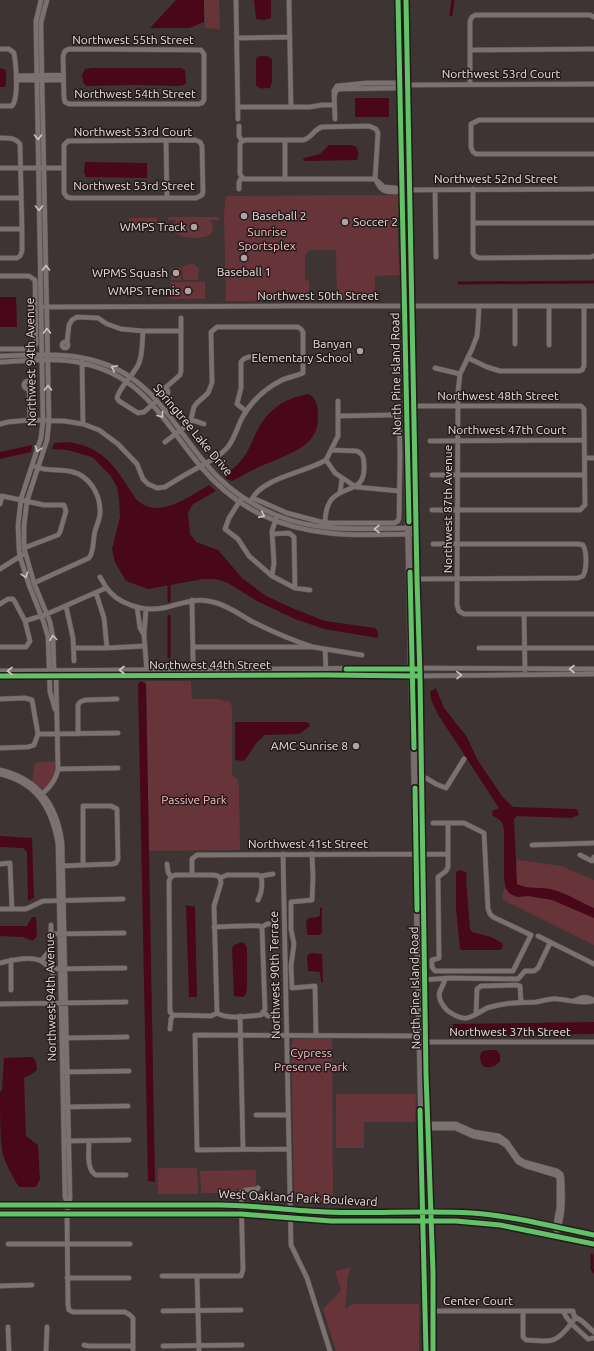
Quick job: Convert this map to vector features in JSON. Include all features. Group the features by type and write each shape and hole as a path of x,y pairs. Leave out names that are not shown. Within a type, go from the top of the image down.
{"main road":[{"name":"North Pine Island Road","path":"398,0 400,190 405,306 410,531 411,668 423,854 421,980"},
{"name":"North Pine Island Road","path":"406,0 413,392 420,669 416,854 433,1266 433,1351"},
{"path":"406,381 409,382 413,392"},
{"path":"410,577 415,584 415,601 418,615"},
{"name":"North Pine Island Road","path":"424,1038 421,1126 426,1351"},
{"name":"West Oakland Park Boulevard","path":"0,1205 241,1205 327,1212 455,1212 484,1214 594,1235"},
{"name":"West Oakland Park Boulevard","path":"0,1214 241,1214 330,1222 430,1221 486,1224 594,1244"}],"street":[{"name":"Northwest 94th Avenue","path":"41,0 36,21 44,168 49,422 47,440 27,501 24,526 25,551 34,583 47,614 53,637 54,671 56,676 58,769 54,781 41,795 52,807 60,826 62,842 61,900 66,1141 70,1198 67,1214 68,1305 69,1310 73,1312 125,1312 130,1315 133,1318 133,1348"},
{"name":"Northwest 94th Avenue","path":"47,0 42,22 39,168 43,421 41,438 21,499 18,526 20,557 29,585 42,616 48,637 51,697 56,714"},
{"path":"236,0 239,107 238,119"},
{"path":"289,0 291,107"},
{"path":"470,84 470,20 475,15 590,15 594,17"},
{"path":"237,38 290,37"},
{"path":"0,49 12,50 15,55 16,78 14,104 9,106 0,106"},
{"name":"Northwest 55th Street","path":"63,78 63,56 65,51 69,49 201,50 204,54 205,97 203,102"},
{"path":"470,50 594,49"},
{"path":"16,78 63,78"},
{"name":"Northwest 54th Street","path":"63,78 64,98 66,104 71,105 199,104 203,102"},
{"name":"Northwest 53rd Court","path":"350,87 396,88 399,85 408,84 594,84"},
{"path":"335,119 335,88 339,85 350,87"},
{"path":"334,97 336,91 339,89 350,87"},
{"path":"239,107 334,105"},
{"path":"594,120 479,120 474,121 471,124 471,147 473,152 476,154 594,154"},
{"path":"239,126 239,136 242,141"},
{"path":"369,126 376,128 378,133 376,179 244,179 240,174 240,144 242,141 309,138 317,128 369,126"},
{"path":"0,138 14,139 18,141 20,146 22,229 22,251 20,256 16,258 0,258"},
{"path":"166,140 167,198"},
{"name":"Northwest 53rd Court","path":"64,168 64,148 66,143 72,141 195,140 200,142 202,146 202,196"},
{"path":"284,140 285,179"},
{"path":"0,168 64,168"},
{"name":"Northwest 53rd Street","path":"64,168 64,193 67,197 196,198 202,196"},
{"path":"239,189 239,182 242,177"},
{"name":"Northwest 52nd Street","path":"376,179 379,187 388,192 396,192 400,190 594,189"},
{"path":"473,189 473,253 475,256 479,258 591,258 594,256"},
{"path":"435,190 436,258"},
{"path":"0,198 21,198"},
{"path":"473,224 594,223"},
{"path":"0,229 22,229"},
{"path":"0,276 30,276 35,280 36,344 32,349 0,349"},
{"path":"435,368 460,374 476,336 479,306"},
{"path":"515,306 515,344"},
{"path":"549,306 549,345"},
{"path":"468,358 500,371 582,370 584,366 584,306"},
{"name":"Northwest 50th Street","path":"41,307 594,306"},
{"path":"67,342 69,325 72,320 77,317 98,318 107,324 121,329 143,331 181,331"},
{"path":"165,388 180,375 181,318"},
{"path":"0,424 30,420 49,422 64,421 83,424 99,430 118,444 137,464 143,479 148,484 157,488 165,487 216,458 229,446 246,412 259,397 271,387 284,380 303,373 303,332 301,329 298,327 218,327 214,329 211,332 212,383 208,392 194,407 192,420 181,431 165,442"},
{"path":"143,331 140,363 119,392 118,398 119,401 138,413 144,412 157,400"},
{"name":"Springtree Lake Drive","path":"0,356 60,355 82,360 143,386 157,400 206,464 225,484 275,521 293,527 324,531 360,529 416,531"},
{"path":"246,412 237,404 241,388 241,362 243,359 248,357 264,357 272,361"},
{"path":"82,360 83,424"},
{"name":"Springtree Lake Drive","path":"0,362 82,360"},
{"name":"Northwest 87th Avenue","path":"460,374 457,406 457,605 459,611 464,614 524,614"},
{"name":"Springtree Lake Drive","path":"129,380 153,404 200,466 216,483 239,502 250,502 277,516 324,531"},
{"path":"29,389 30,420"},
{"path":"338,401 338,416 338,436 326,460 259,490 250,502 325,522 394,523 398,521 400,455 399,418 396,415 338,416"},
{"name":"Northwest 48th Street","path":"414,406 582,406 584,410 584,440"},
{"path":"192,420 204,424"},
{"path":"432,510 580,510 585,505 584,440"},
{"name":"Northwest 47th Court","path":"430,441 584,440"},
{"path":"324,531 327,506 332,499 340,493 356,487 364,475 363,456 361,453 358,451 331,450"},
{"path":"585,458 594,458"},
{"path":"326,460 335,473 356,487 399,491"},
{"path":"33,465 47,470 73,472 83,477 90,483 97,495 100,510 99,521 94,532 91,556 34,583"},
{"path":"432,475 585,475"},
{"path":"340,493 342,478"},
{"path":"0,504 1,493 44,505 64,505 66,510 58,535 25,551 20,557 0,569"},
{"path":"243,497 229,518 225,529 238,539 249,556 272,576 295,588 310,590"},
{"path":"272,576 274,563 273,534 277,516"},
{"path":"273,534 289,533 294,537 295,588"},
{"path":"417,579 578,578 583,576 585,572 585,548 583,545 578,544 433,544"},
{"path":"100,577 106,588 116,597 137,607 146,609 161,609 192,600 203,600 220,604 292,640 313,647 362,655"},
{"path":"25,621 47,614 106,588"},
{"path":"96,593 104,618 107,648"},
{"path":"0,604 8,599 13,599 25,621 30,641 23,647 0,647"},
{"path":"192,600 193,661"},
{"path":"66,606 71,624 74,661"},
{"path":"137,607 140,628 144,635"},
{"path":"145,673 147,662 145,658 144,635 146,609"},
{"path":"525,675 524,614 594,614"},
{"path":"74,648 145,646"},
{"path":"193,647 313,647"},
{"path":"479,648 594,648"},
{"path":"325,649 326,672"},
{"name":"Northwest 44th Street","path":"0,676 49,673 54,671 145,673 326,672 411,668 594,669"},
{"name":"Northwest 44th Street","path":"0,671 49,673 56,676 145,673"},
{"name":"Northwest 44th Street","path":"326,672 412,676 594,674"},
{"path":"0,699 25,698 32,700 38,734 34,745 28,747 0,748"},
{"path":"78,734 78,705 80,702 85,700 116,699"},
{"path":"38,734 57,735 118,733"},
{"path":"418,778 426,778 446,788 464,759"},
{"path":"58,769 118,768"},
{"path":"0,770 22,777 41,795"},
{"path":"0,774 22,782 41,795"},
{"path":"61,866 112,864 116,863 118,859 115,807 83,806 83,865"},
{"path":"433,823 449,823"},
{"name":"North Pine Island Road","path":"449,823 464,823 484,833 487,900 490,914 493,917 530,935 514,972 435,970 432,967 432,960 439,958 438,877 446,871 448,867 447,854 449,823"},
{"path":"532,845 594,843"},
{"name":"Northwest 41st Street","path":"192,875 193,857 200,854 447,854"},
{"name":"Northwest 90th Terrace","path":"283,854 291,1245 307,1278 330,1351"},
{"path":"312,854 312,900 291,902 291,929 294,944 291,966 292,988 315,986 316,1036"},
{"path":"580,855 592,861 594,857"},
{"path":"0,864 10,864 12,909"},
{"path":"167,864 168,872 171,877"},
{"path":"220,878 227,875 260,876 273,874"},
{"path":"171,877 175,875 214,875 220,878"},
{"path":"258,900 262,893 260,876"},
{"path":"171,877 169,881 170,1012 173,1015"},
{"path":"217,1013 214,906 215,898 221,883 220,878"},
{"path":"0,909 26,909 43,901 123,898"},
{"path":"214,927 232,927 240,925 262,927 267,924 275,924"},
{"path":"41,961 51,949 51,925"},
{"path":"217,1013 222,1016 240,1016 261,1015 264,1012 262,927"},
{"path":"51,934 124,933"},
{"path":"538,936 594,964"},
{"path":"421,980 518,979 525,971 534,971 538,968 550,943"},
{"path":"0,963 10,960 33,959 41,961 51,969 125,968"},
{"path":"10,960 11,990"},
{"path":"53,969 53,989"},
{"path":"445,979 444,985 439,994 439,1000 444,1002 452,1013 460,1017 472,1018 476,1014 492,1006 521,1002 537,1002 555,999 584,1003 594,1001"},
{"path":"476,1014 477,989 481,986 520,986 521,1002"},
{"path":"0,1004 126,1002"},
{"path":"264,1012 268,1016 278,1016"},
{"path":"173,1015 211,1016 217,1013"},
{"path":"170,1029 173,1015"},
{"path":"240,1016 243,1149 289,1149"},
{"name":"Northwest 37th Street","path":"243,1149 197,1150 195,1035 594,1042"},
{"path":"64,1038 127,1037"},
{"path":"65,1072 129,1071"},
{"path":"66,1106 128,1106"},
{"path":"256,1115 288,1115"},
{"path":"421,1126 456,1124 474,1132 499,1136 507,1142 518,1158 524,1162 557,1173"},
{"path":"428,1126 455,1128 473,1136 499,1141 506,1145 518,1162 526,1166 551,1173 557,1173"},
{"path":"66,1141 129,1140"},
{"path":"89,1141 90,1168 92,1173 96,1175 126,1175"},
{"path":"555,1236 559,1207 559,1178 557,1173"},
{"path":"162,1276 241,1276 243,1270 241,1192 258,1188"},
{"path":"8,1244 130,1244"},
{"path":"197,1276 199,1351"},
{"path":"67,1278 129,1278"},
{"path":"0,1286 32,1285"},
{"path":"162,1311 241,1310"},
{"name":"Center Court","path":"433,1311 573,1311 574,1316 594,1332"},
{"name":"Center Court","path":"523,1311 523,1337 526,1340 555,1340 576,1317"},
{"path":"563,1311 566,1318 588,1339 592,1340 594,1338"},
{"path":"8,1327 9,1351"},
{"path":"46,1351 47,1327"},
{"path":"84,1345 133,1348"},
{"path":"162,1346 242,1345"}],"green space":[{"path":"204,0 219,0 220,29 205,28"},
{"name":"Sunrise Sportsplex","path":"398,195 398,247 400,275 375,276 375,300 337,300 336,250 310,250 305,255 305,280 309,281 309,300 226,301 224,215 226,196"},
{"name":"WMPS Track","path":"168,217 219,217 219,220 210,220 213,227 212,233 200,238 192,238 179,235 175,232 173,228 176,220 168,220"},
{"path":"129,218 157,218 157,225 129,225"},
{"path":"191,263 199,269 198,280 185,280 183,278 182,267"},
{"name":"WPMS Squash","path":"171,268 181,268 181,280 171,280"},
{"name":"WMPS Tennis","path":"171,282 205,282 205,299 170,299"},
{"name":"Passive Park","path":"146,681 191,681 192,699 218,699 230,702 232,707 232,775 237,779 239,786 240,850 149,851"},
{"path":"55,761 54,777 44,791 32,781 35,763"},
{"path":"518,860 561,866 594,880 594,945 503,900 503,892"},
{"name":"Cypress Preserve Park","path":"294,1039 332,1039 333,1202 304,1201 294,1192 291,1044"},
{"path":"336,1094 416,1094 415,1122 364,1122 364,1148 336,1148"},
{"path":"158,1168 197,1168 198,1194 158,1194"},
{"path":"256,1170 256,1188 236,1189 236,1193 201,1193 200,1171"},
{"path":"351,1267 348,1275 345,1309 352,1304 419,1304 419,1351 336,1351 323,1309 341,1290 335,1271"}],"shaded area":[{"path":"176,0 204,0 204,22 189,28 150,28"},
{"path":"254,0 271,0 271,18 264,20 256,19"},
{"path":"257,57 269,57 272,60 272,82 270,88 260,88 256,85 256,60"},
{"path":"0,68 6,70 5,87 0,87"},
{"path":"181,68 185,70 186,83 178,86 86,86 83,82 82,75 85,69"},
{"path":"355,98 389,98 389,117 355,117"},
{"path":"329,145 355,146 358,153 357,160 303,160 304,158 320,154"},
{"path":"85,162 147,163 147,178 86,177 84,172"},
{"path":"0,297 16,297 17,327 0,327"},
{"path":"309,394 316,402 318,415 316,431 308,442 295,451 232,481 226,479 226,475 245,455 264,419 283,402"},
{"path":"67,442 80,444 101,454 123,478 136,499 145,505 154,508 173,505 209,485 216,491 193,504 188,513 190,534 196,542 218,550 242,578 266,596 325,621 375,628 378,632 378,638 324,629 295,619 257,601 228,583 216,579 203,579 148,589 126,581 115,562 112,549 120,517 117,487 110,475 92,457 67,450 52,449 54,443"},
{"path":"32,445 31,452 0,459 0,452"},
{"path":"141,681 146,684 155,1182 148,1181 138,684"},
{"path":"436,688 444,708 467,737 477,759 502,796 513,807 577,809 579,815 571,818 517,816 514,819 517,884 526,887 549,889 564,894 594,908 594,918 552,900 528,896 517,897 510,894 506,889 504,879 504,827 498,818 493,816 492,811 499,808 437,713 431,699 430,692"},
{"path":"235,722 305,722 309,723 310,726 299,734 265,735 258,741 244,761 235,760"},
{"path":"0,836 32,838 34,898 28,901 27,852 23,848 0,847"},
{"path":"461,870 467,873 466,879 470,929 472,932 491,937 502,943 502,949 460,949 456,909 456,874 457,871"},
{"path":"186,905 195,907 197,997 189,997"},
{"path":"322,907 322,933 319,935 308,935 306,921 309,918 318,917 320,915 320,908"},
{"path":"32,917 36,917 37,936 33,941 23,937 0,936 0,926 27,926"},
{"path":"242,942 247,948 247,988 246,994 243,997 234,996 232,948 234,945"},
{"path":"311,953 322,954 323,982 321,982 320,972 308,971 307,958"},
{"path":"594,1022 594,1034 453,1035 453,1024"},
{"path":"496,1050 500,1054 500,1061 494,1066 484,1067 480,1060 482,1052"},
{"path":"33,1057 36,1062 37,1070 24,1078 26,1136 38,1145 40,1179 36,1187 19,1187 9,1169 2,1151 0,1129 0,1092 2,1090 4,1058"}],"waterway":[{"path":"451,15 453,0"},
{"path":"459,283 594,282"},
{"path":"169,584 169,601"},
{"path":"169,616 169,657"},
{"path":"592,1255 592,1269 594,1272"}],"cycle path":[{"path":"398,0 409,522"},
{"path":"406,0 420,676 426,1074 433,1272 433,1351"},
{"path":"410,572 414,748"},
{"path":"346,669 418,669"},
{"path":"0,676 418,676"},
{"path":"415,788 417,910"},
{"path":"420,1110 426,1351"},
{"path":"0,1205 220,1205 326,1212 472,1213 518,1219 594,1235"},
{"path":"0,1214 241,1214 331,1221 456,1221 500,1225 594,1244"}],"place":[{"name":"Baseball 2","path":"244,216"},
{"name":"Soccer 2","path":"345,222"},
{"name":"WMPS Track","path":"194,227"},
{"name":"Baseball 1","path":"244,258"},
{"name":"WPMS Squash","path":"176,273"},
{"name":"WMPS Tennis","path":"188,291"},
{"name":"Banyan Elementary School","path":"360,351"},
{"name":"AMC Sunrise 8","path":"356,746"}]}
